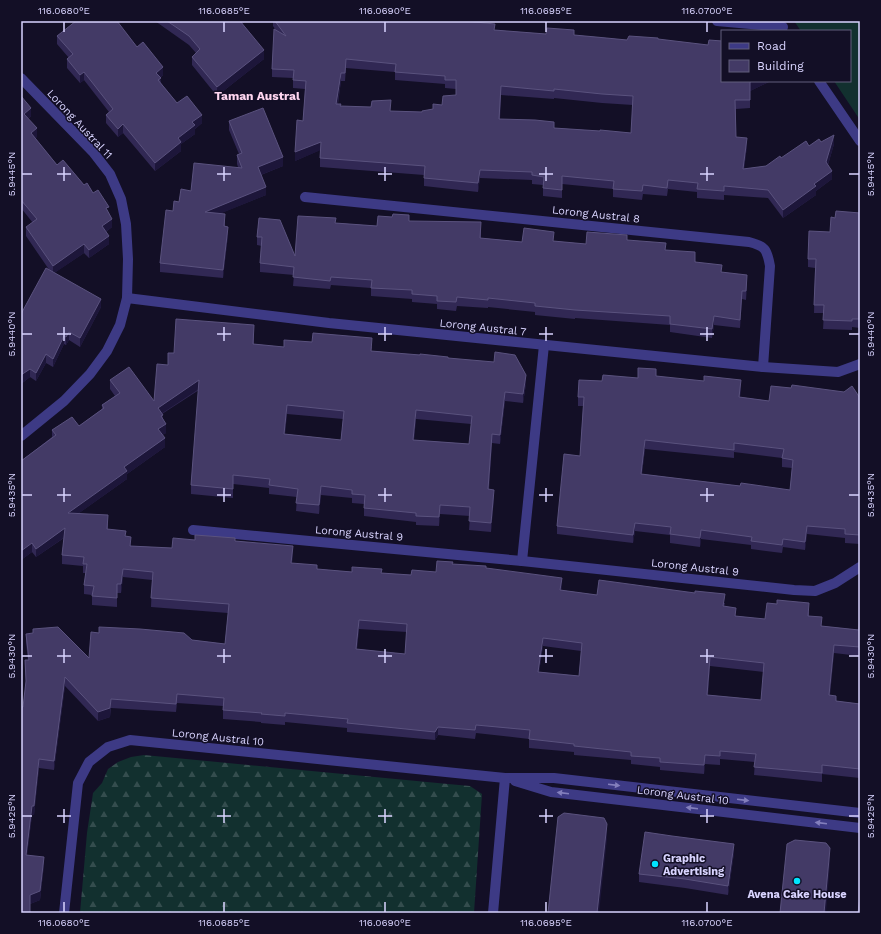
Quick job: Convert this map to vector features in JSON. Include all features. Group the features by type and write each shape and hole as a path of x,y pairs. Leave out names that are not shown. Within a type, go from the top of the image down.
{"street":[{"path":"717,21 782,26"},
{"name":"Lorong Austral 11","path":"21,78 93,152 110,174 122,199 126,224 128,259 127,298 120,325 107,351 90,374 64,402 21,436"},
{"path":"820,82 860,141"},
{"name":"Lorong Austral 8","path":"304,197 749,242 760,245 768,253 770,266 763,367"},
{"name":"Lorong Austral 7","path":"127,298 329,323 763,367 838,372 860,364"},
{"path":"522,560 544,345"},
{"name":"Lorong Austral 9","path":"193,530 522,560 794,590 815,591 835,583 860,567"},
{"name":"Lorong Austral 10","path":"64,913 78,783 89,762 108,747 130,740 505,778 554,778 860,813"},
{"path":"492,913 505,778"},
{"name":"Lorong Austral 10","path":"505,778 551,792 860,828"}],"green space":[{"path":"794,21 860,21 860,120 835,82 851,82 851,30 800,30"},
{"path":"144,755 470,786 482,794 474,913 80,913 87,833 93,793 102,783 108,769 118,762 131,757"}],"building":[{"path":"76,21 117,21 137,47 143,42 163,67 156,73 161,78 158,80 177,103 187,96 202,115 192,122 195,125 178,138 181,142 155,163 123,124 118,129 106,115 113,109 84,72 80,75 67,59 73,54 57,36"},
{"path":"167,21 240,21 264,50 217,87 192,57 200,49 189,36"},
{"path":"275,21 465,21 495,24 494,30 546,34 547,28 574,30 574,35 627,40 629,36 658,38 708,45 709,40 721,41 721,82 750,82 750,100 735,100 736,137 747,138 743,169 766,166 806,141 809,146 819,139 821,142 834,135 826,162 832,171 814,184 816,186 783,210 768,190 724,186 724,191 697,189 698,183 668,180 667,188 643,185 642,191 613,189 614,181 562,176 562,190 543,188 544,177 532,175 532,172 480,170 478,183 424,178 425,166 320,158 321,142 295,152 297,120 303,121 306,81 293,80 294,70 272,69 274,29 286,36","holes":["346,59 396,64 395,72 445,76 445,80 456,80 456,95 443,96 442,105 433,104 433,109 422,112 390,111 391,100 372,101 371,107 340,106 341,104 336,104 341,73 345,73","501,86 554,91 554,89 633,96 631,133 554,128 554,122 499,119"]},
{"path":"21,96 31,108 24,114 37,128 31,133 57,165 63,160 84,185 87,183 93,193 98,190 109,207 106,208 112,219 102,226 109,236 89,250 84,244 53,266 26,227 37,219 21,200"},
{"path":"263,108 283,157 258,167 266,187 205,212 225,214 224,226 228,227 223,270 160,263 166,210 173,211 174,201 179,202 181,189 191,191 194,163 242,168 237,155 242,153 229,121"},
{"path":"836,211 860,213 860,319 852,319 852,321 823,320 824,305 814,305 816,259 808,259 809,231 830,232 831,217 835,218"},
{"path":"393,214 409,215 409,221 481,222 480,238 522,242 524,228 554,232 553,241 586,244 587,232 627,235 627,240 666,243 665,250 695,252 695,262 722,265 721,272 747,275 746,291 742,291 740,320 714,316 712,329 670,324 670,316 575,310 535,306 535,303 488,298 488,300 457,297 456,302 437,301 437,296 412,294 412,290 371,288 372,280 331,277 330,281 293,277 294,267 260,263 262,237 257,237 259,218 280,220 295,256 298,216 336,218 335,223 377,226 378,216 392,217"},
{"path":"46,268 101,299 80,338 69,332 66,337 64,336 53,359 46,354 36,373 30,369 21,375 21,314"},
{"path":"176,319 254,325 253,344 284,347 284,340 312,342 313,333 372,338 371,351 420,354 494,362 495,352 515,355 526,375 523,394 505,392 500,435 492,434 488,489 494,490 491,523 469,521 470,507 440,505 439,517 416,516 416,513 364,508 365,495 352,494 352,490 321,486 319,505 296,503 298,489 269,485 270,479 233,475 233,489 191,485 199,380 158,408 163,415 161,416 166,424 158,429 165,438 124,467 127,471 68,513 108,515 107,529 126,531 125,536 131,537 130,546 172,548 173,538 195,540 195,535 235,538 235,541 293,546 291,563 317,565 317,569 352,572 352,567 382,569 381,573 411,575 412,570 436,572 437,561 453,562 452,564 486,566 486,568 562,578 560,590 597,595 599,580 695,593 695,591 725,594 723,606 736,608 735,616 765,619 767,603 777,604 777,600 809,603 808,616 822,617 821,626 859,630 860,617 860,647 834,645 829,695 836,696 836,701 860,704 860,769 822,765 822,773 754,767 756,754 720,751 720,756 705,755 704,765 660,762 660,758 631,756 631,752 574,746 574,744 529,739 530,730 476,725 475,730 438,727 435,732 347,723 348,719 285,713 285,716 223,710 224,698 177,694 176,704 111,699 110,708 98,712 65,677 54,761 39,759 34,806 32,806 26,855 44,857 40,891 30,895 30,913 21,913 21,707 23,707 26,681 25,660 29,660 26,634 33,633 33,629 58,627 89,658 91,632 99,633 99,627 184,633 192,640 225,644 229,604 151,598 153,572 123,569 121,584 117,584 117,598 92,596 94,586 84,585 87,564 83,564 84,557 62,555 65,528 36,549 32,543 21,551 21,461 56,435 52,430 72,417 79,426 104,408 102,405 120,393 110,380 129,367 154,401 157,364 168,365 168,353 174,353","holes":["287,405 344,411 341,440 284,434","416,410 472,416 469,444 413,440","359,620 407,624 405,654 356,649","543,638 582,643 579,676 538,672","710,657 764,663 761,700 707,695"]},
{"path":"638,368 656,369 656,376 704,381 704,376 741,380 739,397 769,401 771,386 791,388 792,385 844,392 852,386 860,398 860,535 845,534 845,529 807,526 805,542 783,539 782,545 751,541 752,537 701,530 700,538 670,534 671,527 635,523 633,535 557,526 564,454 580,456 584,397 578,397 579,380 602,381 603,375 638,378","holes":["645,440 734,450 734,443 784,449 782,458 793,460 790,490 741,483 740,486 641,474"]},
{"path":"564,813 604,818 607,824 597,913 548,913 558,817"},
{"path":"645,832 734,844 728,886 639,874"},
{"path":"795,840 826,843 830,848 824,913 780,913 787,844"},
{"path":"860,897 860,913 858,913"}],"place":[{"name":"Graphic Advertising","path":"655,864"},
{"name":"Avena Cake House","path":"797,881"}],"district":[{"name":"Taman Austral","path":"257,96"}]}
